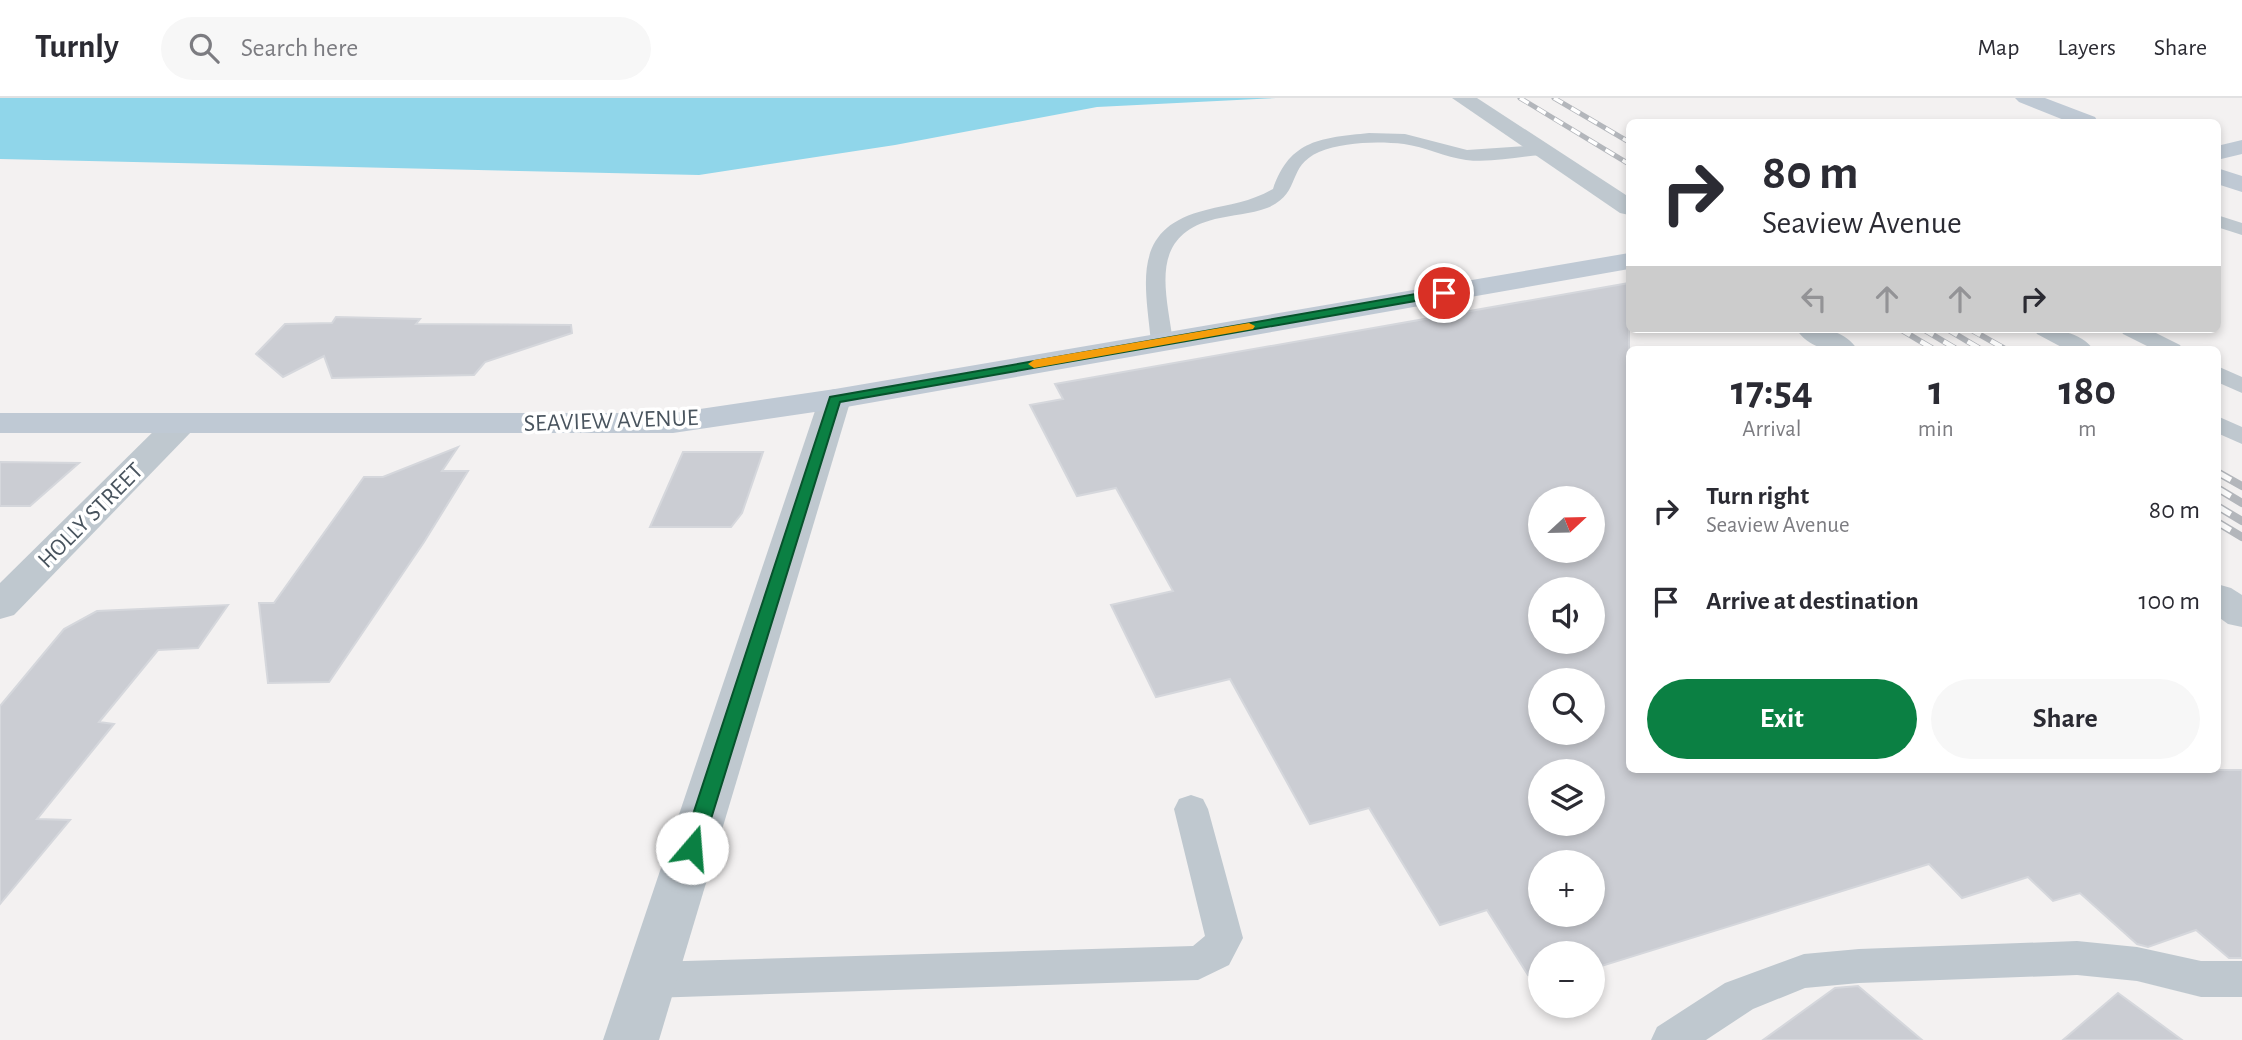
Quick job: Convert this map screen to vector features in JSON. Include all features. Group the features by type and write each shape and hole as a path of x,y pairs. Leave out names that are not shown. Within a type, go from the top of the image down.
{"main road":[{"path":"2025,98 2079,119"},
{"path":"2221,152 2242,147"},
{"path":"2221,177 2242,185"},
{"name":"SEAVIEW AVENUE","path":"0,423 673,422 835,399 1626,262"}],"street":[{"path":"1463,98 1626,206"},
{"path":"1817,333 1837,346"},
{"path":"631,1040 835,399"},
{"name":"HOLLY STREET","path":"0,606 180,424"},
{"path":"2221,600 2242,614"}],"lane":[{"path":"1163,342 1154,274 1160,250 1180,225 1208,215 1261,204 1281,192 1287,170 1298,156 1315,148 1369,138 1405,139 1467,155 1541,150"},
{"path":"2221,220 2242,229"},
{"path":"2052,333 2076,346"},
{"path":"2139,333 2164,346"},
{"path":"2221,375 2242,386"},
{"path":"2221,425 2242,437"},
{"path":"650,980 1198,963 1215,953 1224,938 1191,809"},
{"path":"1671,1040 1739,996 1804,971 1832,968 2077,958 2137,964 2201,979 2242,979"}],"water":[{"path":"0,98 1276,98 1097,107 895,145 699,175 0,159"}],"building":[{"path":"1626,284 1626,333 1629,333 1629,346 1626,346 1626,773 2221,773 2221,770 2242,770 2242,958 2229,958 2196,930 2148,947 2137,944 2080,893 2053,901 2028,877 1962,898 1929,864 1605,965 1605,941 1528,941 1528,975 1487,910 1440,925 1369,808 1310,824 1230,679 1156,697 1111,605 1173,591 1116,488 1077,496 1030,405 1063,399 1055,384"},
{"path":"336,317 420,319 416,324 571,325 572,333 485,362 474,375 332,378 324,356 283,377 256,354 285,324 332,323"},
{"path":"458,447 442,471 468,471 424,542 329,682 268,683 259,603 274,603 364,477 383,477"},
{"path":"683,452 763,452 742,513 731,527 650,527"},
{"path":"0,462 79,463 30,506 0,506"},
{"path":"228,605 198,648 158,650 99,722 114,724 37,819 70,820 0,904 0,706 64,629 97,611"},
{"path":"1858,986 1922,1040 1763,1040 1835,988"},
{"path":"2118,993 2182,1040 2063,1040"}],"railway":[{"path":"1520,98 1626,162"},
{"path":"1554,98 1626,140"},
{"path":"1907,333 1928,346"},
{"path":"1930,333 1951,346"},
{"path":"1954,333 1975,346"},
{"path":"1977,333 2000,346"},
{"path":"2221,474 2242,486"},
{"path":"2221,490 2242,503"},
{"path":"2221,508 2242,521"},
{"path":"2221,524 2242,537"}],"slow traffic":[{"path":"1034,364 1249,326"}],"route":[{"path":"692,848 835,399 1444,293"}]}
